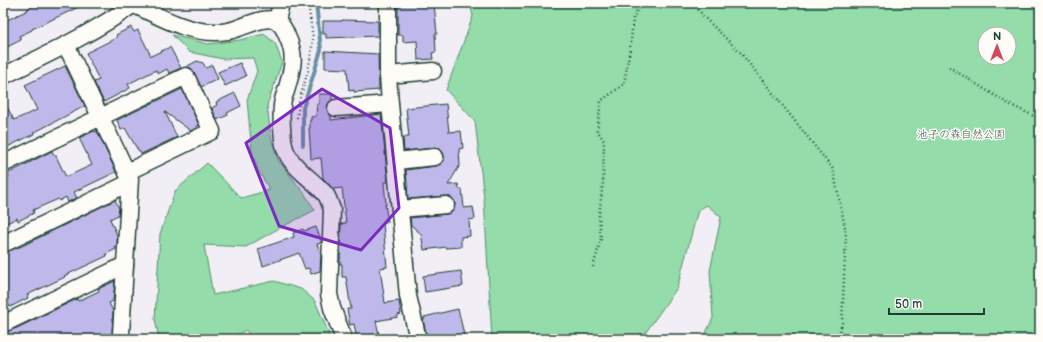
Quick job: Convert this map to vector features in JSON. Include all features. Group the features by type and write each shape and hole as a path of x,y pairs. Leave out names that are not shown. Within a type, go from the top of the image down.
{"street":[{"path":"3,76 66,45 104,24 134,3 162,18 182,26 205,32 229,31 262,20 270,19 277,21 283,27 291,44 294,57 293,66 282,105 284,145 288,155 296,166 314,182 327,197 332,209 330,294 332,308 344,339"},
{"path":"277,21 281,3"},
{"path":"388,3 388,75 390,104 408,296 418,339"},
{"path":"66,45 128,177 121,334 123,339"},
{"path":"388,75 434,71"},
{"path":"3,164 100,116 186,76 212,131 3,244"},
{"path":"336,108 390,104"},
{"path":"396,161 435,157"},
{"path":"400,209 446,205"},
{"path":"3,324 125,265"}],"path":[{"path":"593,267 601,239 599,216 603,182 604,141 597,130 601,101 624,84 631,42 633,18 641,3"},
{"path":"693,3 705,18 741,53 833,169 846,232 842,324 838,339"},
{"path":"949,67 1007,103 1040,119"}],"highlighted area":[{"path":"322,89 390,128 399,208 361,250 279,226 246,143"}],"green space":[{"name":"池子の森自然公園","path":"470,3 1040,3 1040,339 703,339 713,318 710,271 721,217 707,205 698,210 677,288 641,339 492,339 484,198 475,121 446,90 473,16"},
{"path":"264,34 275,43 282,62 267,105 271,137 278,160 304,193 315,210 246,247 204,245 213,295 274,281 301,289 315,301 329,334 329,339 252,339 246,330 229,339 159,339 155,319 160,234 175,191 207,163 241,198 270,190 258,170 252,152 247,100 257,71 253,58 223,59 189,52 172,35 208,44 240,40"}],"building":[{"path":"39,3 87,3 19,36 21,40 3,49 3,22"},
{"path":"398,3 434,3 437,34 435,34 436,52 432,53 433,59 418,60 417,41 403,42 403,35 398,35"},
{"path":"323,21 378,21 378,36 326,38 326,34 323,34"},
{"path":"131,27 134,32 138,30 151,56 170,47 181,68 169,73 167,69 158,74 156,70 128,84 130,88 104,102 94,82 99,80 86,53 114,39 117,36 116,35"},
{"path":"325,51 378,54 379,90 349,91 347,69 325,68"},
{"path":"197,61 203,63 206,68 212,65 218,79 201,87 191,68 186,67"},
{"path":"240,63 246,76 225,86 218,72"},
{"path":"65,66 85,106 3,149 3,99 14,120 37,110 25,85"},
{"path":"182,89 199,125 191,131 165,112 177,137 141,154 125,128 121,130 117,120"},
{"path":"235,93 241,106 227,113 228,115 217,120 212,108 217,105 216,102"},
{"path":"319,94 332,94 332,100 328,104 327,108 328,113 331,116 331,120 381,114 388,182 384,182 388,222 383,223 387,267 380,268 385,303 399,301 401,314 398,315 398,317 376,321 380,339 357,339 354,324 350,325 347,309 351,309 346,277 342,277 342,264 340,264 341,224 346,223 342,188 333,189 323,178 321,158 311,159 309,128 311,117 316,116 317,104 319,104"},
{"path":"446,104 449,132 461,131 463,148 459,149 460,165 448,185 458,184 459,189 462,189 464,208 473,207 475,219 469,220 470,236 461,237 461,247 446,247 424,250 421,234 411,225 410,218 451,213 455,204 454,200 446,196 408,199 406,170 436,166 444,161 444,156 439,148 404,151 403,137 409,137 406,108"},
{"path":"97,131 116,172 74,192 77,198 68,202 66,197 59,201 58,199 33,210 34,213 18,221 17,218 3,225 3,204 8,202 3,191 3,179 9,177 7,174 52,151 54,155 55,154 66,177 92,165 79,138"},
{"path":"115,200 119,208 118,215 110,219 117,235 117,245 115,246 116,249 106,254 107,256 27,295 28,298 10,307 7,302 3,304 3,253 22,246"},
{"path":"316,227 321,240 321,243 317,244 321,254 320,271 311,274 309,268 305,269 299,253 263,266 258,249 294,237 293,233 303,229 304,231"},
{"path":"461,271 463,286 425,292 423,276"},
{"path":"115,281 113,301 109,303 113,311 112,334 101,339 3,339 3,333 17,328 77,299 78,301"},
{"path":"458,309 465,339 448,339 448,335 427,339 423,319 425,319 424,317"}],"waterway":[{"path":"303,145 303,108 321,50 316,3"}]}
